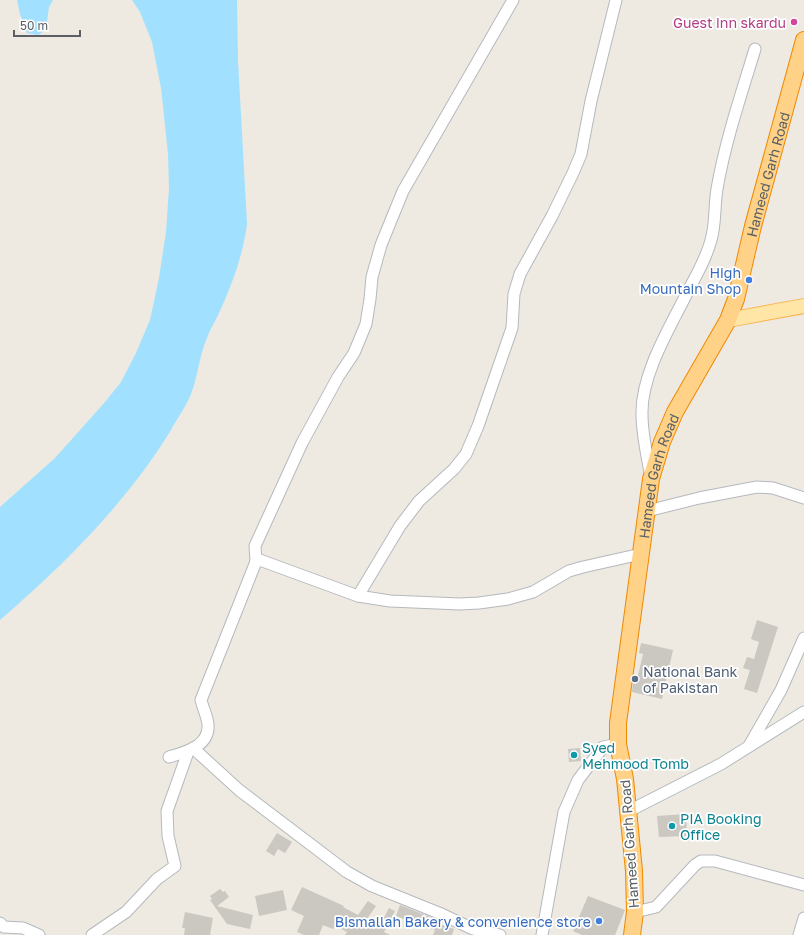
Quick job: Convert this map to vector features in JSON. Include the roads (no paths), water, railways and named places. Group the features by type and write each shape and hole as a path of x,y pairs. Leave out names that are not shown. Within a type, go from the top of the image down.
{"highway":[{"name":"Hameed Garh Road","path":"632,935 635,912 634,871 627,812 625,779 618,744 618,723 651,479 662,442 675,412 728,320 736,299 753,226 804,40"}],"main road":[{"path":"728,320 804,306"}],"street":[{"path":"170,757 190,750 202,743 208,733 208,724 201,700 256,561 255,546 302,443 338,377 354,353 366,324 372,277 381,244 403,191 513,0"},
{"path":"358,596 400,526 418,501 454,469 466,454 478,426 512,328 514,294 520,274 552,216 573,174 581,154 591,101 616,0"},
{"path":"651,479 644,440 642,412 645,389 659,349 701,267 709,246 714,228 717,190 729,135 755,49"},
{"path":"647,511 699,498 757,487 773,488 804,498"},
{"path":"256,561 257,559 358,596 390,601 460,604 508,599 533,592 569,571 641,554"},
{"path":"747,748 781,690 804,638"},
{"path":"627,812 721,764 804,712"},
{"path":"542,935 564,812 578,780 603,747 618,744"},
{"path":"190,750 347,872 372,886 477,933 500,935"},
{"path":"92,935 126,912 157,879 175,866 168,836 167,811 190,750"},
{"path":"635,912 656,907 695,865 701,861 715,861 804,884"},
{"path":"799,935 804,918"},
{"path":"0,923 4,927 22,928 39,935"}],"water":[{"path":"17,0 53,0 49,7 46,30 38,35 27,33"},
{"path":"132,0 237,0 238,60 247,224 243,247 228,292 204,346 194,386 188,401 171,430 154,456 115,507 47,578 0,620 0,507 55,458 121,382 136,353 150,320 159,278 166,232 169,188 168,154 161,88 152,42 140,12"}],"place":[{"name":"Guest inn skardu","path":"794,22"},
{"name":"High Mountain Shop","path":"749,280"},
{"name":"National Bank of Pakistan","path":"635,679"},
{"name":"Syed Mehmood Tomb","path":"574,755"},
{"name":"PIA Booking Office","path":"672,826"},
{"name":"Bismallah Bakery & convenience store","path":"599,921"}]}
